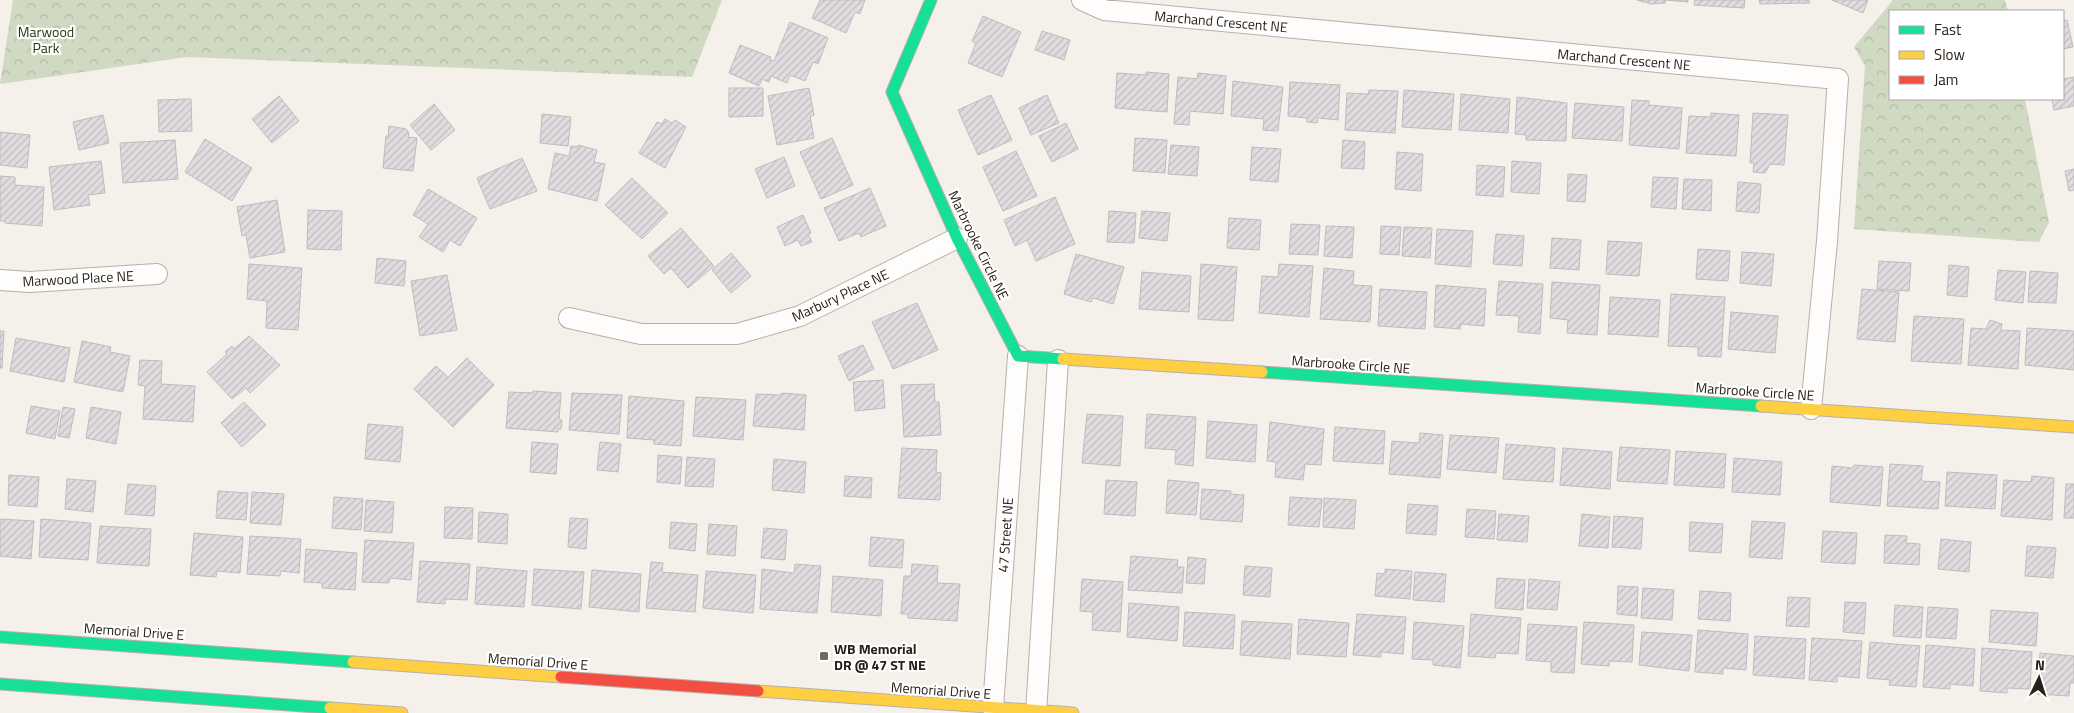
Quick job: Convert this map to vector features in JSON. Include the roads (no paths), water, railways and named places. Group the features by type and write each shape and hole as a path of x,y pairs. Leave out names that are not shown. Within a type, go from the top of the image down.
{"main road":[{"name":"Marbrooke Circle NE","path":"931,0 892,92 957,238 1018,356 2074,427"},
{"name":"Memorial Drive E","path":"0,637 994,711 1073,713"},
{"path":"0,684 402,713"}],"street":[{"name":"Marchand Crescent NE","path":"1082,0 1104,10 1838,79 1827,241 1812,409"},
{"name":"Marbury Place NE","path":"569,318 642,334 737,334 800,316 957,238"},
{"name":"Marwood Place NE","path":"0,280 30,282 157,274"},
{"name":"47 Street NE","path":"994,711 1018,356"},
{"path":"1037,712 1058,360"}],"place":[{"name":"WB Memorial DR @ 47 ST NE","path":"824,656"}],"park label":[{"name":"Marwood Park","path":"46,40"}]}
